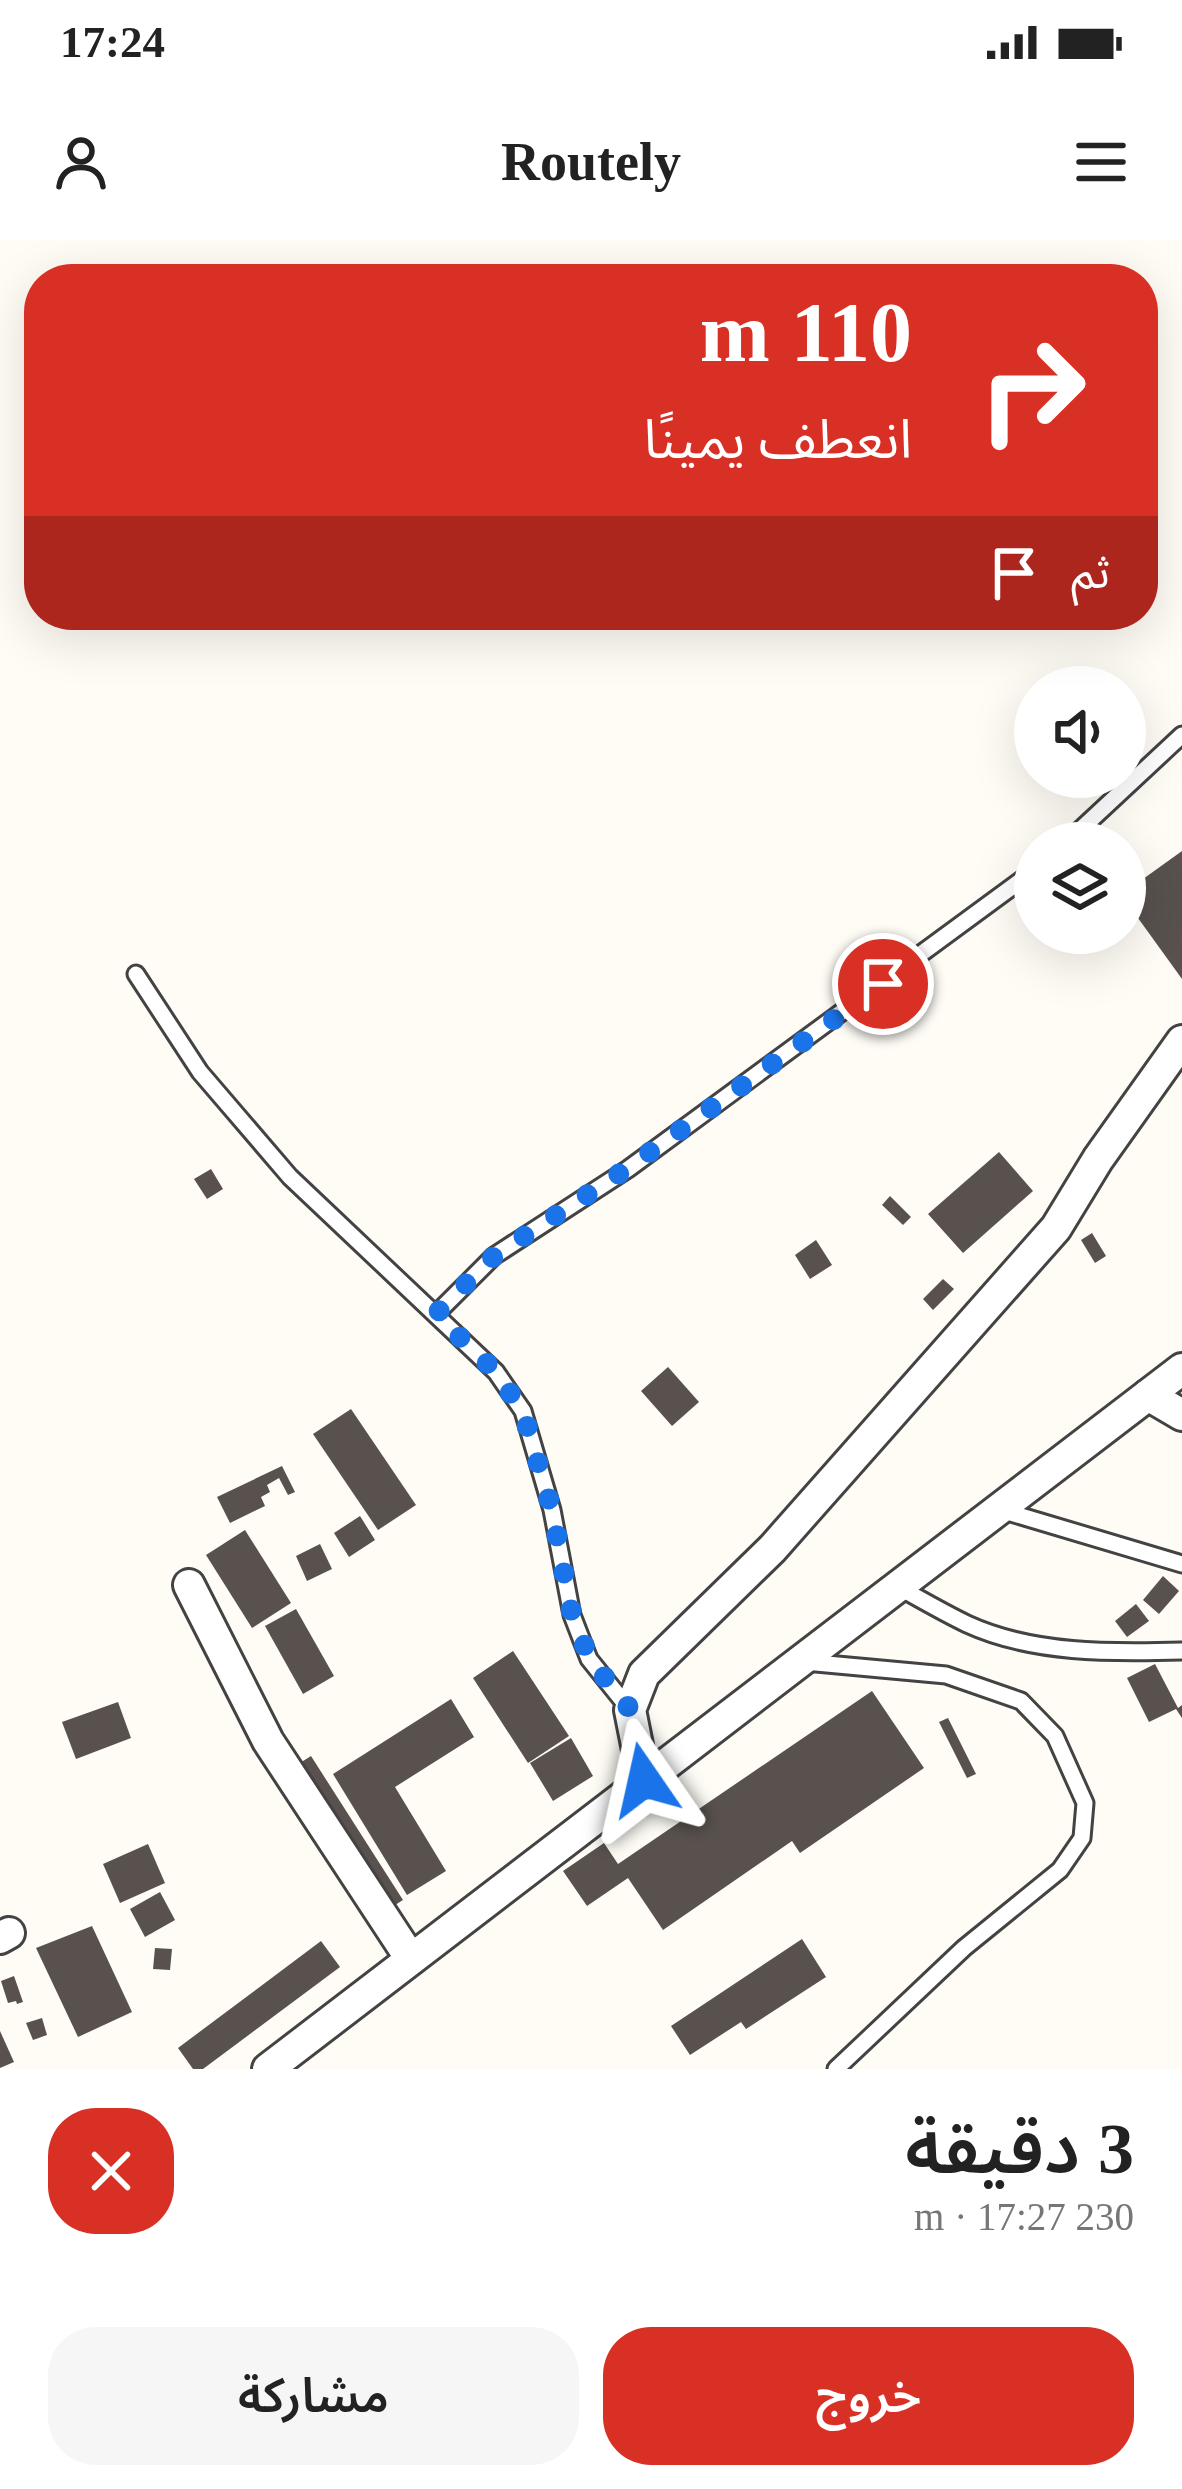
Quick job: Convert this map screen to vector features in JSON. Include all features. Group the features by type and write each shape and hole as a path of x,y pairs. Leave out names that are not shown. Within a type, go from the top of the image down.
{"street":[{"path":"644,1780 630,1709 644,1674 772,1549 1057,1228 1098,1160 1182,1041"},
{"path":"268,2069 1182,1369"},
{"path":"1148,1395 1182,1415"},
{"path":"189,1585 268,1742 410,1960"}],"lane":[{"path":"1089,822 1182,735"},
{"path":"436,1314 494,1256 665,1142 1014,885"},
{"path":"136,974 200,1072 290,1177 496,1372 523,1412 552,1510 572,1615 590,1659 630,1709"},
{"path":"998,1509 1182,1564"},
{"path":"900,1588 970,1625 1031,1644 1126,1653 1182,1651"},
{"path":"802,1661 946,1675 1021,1701 1054,1736 1085,1803 1082,1838 1060,1870 964,1948 836,2069"}],"building":[{"path":"1182,851 1182,979 1146,929 1146,877"},
{"path":"999,1152 1033,1191 963,1253 928,1214"},
{"path":"211,1169 223,1189 207,1199 194,1179"},
{"path":"890,1196 911,1217 903,1225 882,1205"},
{"path":"1092,1233 1106,1256 1095,1263 1081,1240"},
{"path":"816,1240 832,1265 810,1279 795,1255"},
{"path":"943,1279 954,1289 933,1310 923,1299"},
{"path":"668,1367 699,1402 672,1426 641,1391"},
{"path":"351,1409 416,1505 378,1530 313,1434"},
{"path":"282,1466 295,1492 288,1495 279,1478 267,1485 270,1492 261,1497 265,1506 230,1523 217,1497"},
{"path":"360,1516 375,1540 349,1557 334,1533"},
{"path":"245,1530 291,1603 252,1628 206,1555"},
{"path":"320,1544 332,1569 307,1581 296,1556"},
{"path":"1163,1576 1179,1591 1159,1614 1143,1600"},
{"path":"1136,1604 1149,1621 1127,1637 1115,1621"},
{"path":"296,1609 334,1676 303,1694 265,1626"},
{"path":"513,1651 569,1736 528,1763 473,1678"},
{"path":"1155,1664 1178,1708 1182,1705 1182,1718 1176,1709 1149,1722 1127,1678"},
{"path":"872,1691 924,1768 800,1853 792,1841 663,1930 628,1878 587,1906 563,1871 604,1843 618,1864"},
{"path":"451,1699 474,1737 395,1787 446,1871 407,1895 333,1774"},
{"path":"118,1702 131,1738 76,1759 62,1722"},
{"path":"948,1718 976,1774 967,1778 939,1722"},
{"path":"571,1738 593,1776 553,1801 530,1763"},
{"path":"311,1756 403,1900 384,1912 292,1768"},
{"path":"148,1844 165,1883 120,1903 103,1864"},
{"path":"160,1892 175,1920 145,1937 130,1909"},
{"path":"92,1926 132,2012 78,2037 36,1948"},
{"path":"802,1939 826,1977 746,2029 741,2022 690,2055 671,2026"},
{"path":"321,1941 340,1967 203,2069 193,2069 178,2048"},
{"path":"155,1948 172,1949 170,1970 153,1969"},
{"path":"14,1976 23,2002 17,2004 8,2003 1,1981"},
{"path":"42,2018 47,2035 33,2040 26,2023"},
{"path":"0,2031 14,2062 0,2068"}],"route":[{"path":"644,1780 630,1709 590,1659 572,1615 552,1510 523,1412 496,1372 436,1314 494,1256 628,1168 883,984"}]}
